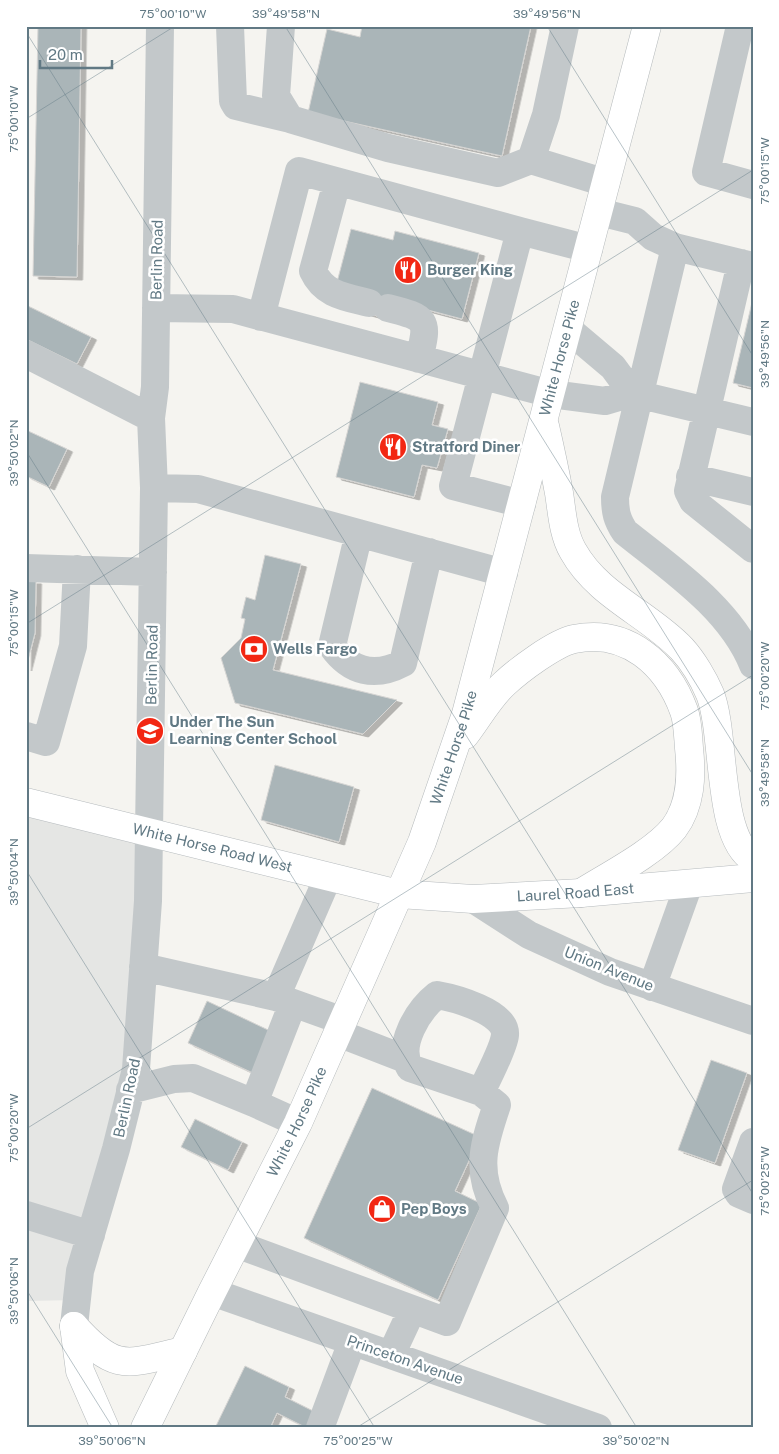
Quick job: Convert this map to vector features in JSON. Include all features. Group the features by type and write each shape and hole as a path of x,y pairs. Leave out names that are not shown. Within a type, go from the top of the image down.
{"main road":[{"name":"White Horse Pike","path":"146,1428 212,1292 298,1123 422,842 466,714 647,26"},
{"path":"547,407 564,524 572,550 586,570 607,591 683,650 710,695 716,719 729,820 736,842 753,859"},
{"path":"453,750 504,684 550,650 574,639 606,638 632,645 653,660 670,682 685,712 692,774 687,802 675,827 662,841 581,893"},
{"name":"White Horse Road West","path":"26,802 399,894"},
{"name":"Laurel Road East","path":"399,894 473,899 581,893 753,878"},
{"path":"74,1326 102,1354 123,1363 183,1351"},
{"path":"74,1326 80,1371 105,1428"}],"street":[{"name":"Berlin Road","path":"74,1326 80,1271 116,1149 136,1069 148,900 154,488 151,418 155,387 160,26"},
{"path":"230,26 233,101 236,106 290,119 388,148 498,174 531,160 606,183"},
{"path":"281,26 276,96 290,119"},
{"path":"531,160 546,115 565,26"},
{"path":"740,28 706,172 753,185"},
{"path":"260,316 299,172 589,249"},
{"path":"337,182 313,271 317,280 331,293 416,315 424,324 425,336 418,359"},
{"path":"599,212 635,221 653,238 674,247 747,264 705,410 688,491 693,501 751,539"},
{"path":"520,231 453,486 522,504"},
{"path":"674,247 636,394 615,497 615,510 618,522 626,532 699,591 746,646 753,665"},
{"path":"274,268 295,274 313,271"},
{"path":"156,308 233,309 482,376 547,407 604,401 636,394 753,422"},
{"path":"568,329 613,367 636,394"},
{"path":"26,354 151,418"},
{"path":"690,477 753,492"},
{"path":"154,488 198,489 504,573"},
{"path":"359,533 332,646 340,657 351,666 364,671 377,672 391,669 403,663 429,552"},
{"path":"26,568 153,572"},
{"path":"26,736 46,742 73,646 77,569"},
{"path":"254,1104 285,1000 328,877"},
{"path":"652,986 689,884"},
{"name":"Union Avenue","path":"473,899 529,935 610,972 753,1022"},
{"path":"143,967 285,1000 405,1059"},
{"path":"236,1244 447,1322 495,1208 484,1183 482,1161 485,1136 497,1105 481,1092 410,1068 405,1059 405,1047 418,1017 426,1004 437,995 454,998 496,1016 502,1024 505,1035 481,1092"},
{"path":"130,1090 174,1079 187,1078 298,1123"},
{"path":"753,1142 736,1189 739,1194 753,1200"},
{"path":"26,1215 91,1235"},
{"name":"Princeton Avenue","path":"212,1292 598,1428"},
{"path":"391,1355 412,1310"},
{"path":"320,1428 352,1342"}],"shaded area":[{"path":"26,802 150,833 136,1069 77,1300 26,1301"}],"building":[{"path":"38,26 81,26 77,277 33,276"},
{"path":"362,26 531,26 502,156 308,113 327,29 360,37"},
{"name":"Burger King","path":"351,229 393,240 395,231 479,253 462,319 390,300 385,318 366,313 336,286"},
{"path":"753,298 753,388 733,383"},
{"path":"26,305 91,337 77,364 26,339"},
{"name":"Stratford Diner","path":"360,382 438,402 432,425 448,429 437,468 422,465 414,497 336,477"},
{"path":"26,430 67,449 49,487 26,476"},
{"name":"Wells Fargo","path":"265,555 301,564 273,670 397,700 363,734 235,703 221,658 241,638 245,619 241,618 246,597 255,600"},
{"path":"26,581 36,581 35,633 26,668"},
{"path":"275,765 354,787 339,842 261,820"},
{"path":"207,1001 285,1038 266,1079 188,1043"},
{"path":"711,1060 747,1073 715,1163 678,1150"},
{"path":"372,1088 480,1137 455,1191 482,1204 438,1300 304,1238"},
{"path":"195,1119 242,1142 228,1170 181,1147"},
{"path":"245,1366 289,1387 285,1397 317,1413 307,1428 277,1413 270,1428 215,1428"}],"place":[{"name":"Burger King","path":"408,270"},
{"name":"Stratford Diner","path":"393,447"},
{"name":"Wells Fargo","path":"254,649"},
{"name":"Under The Sun Learning Center School","path":"150,731"},
{"name":"Pep Boys","path":"382,1209"}]}
